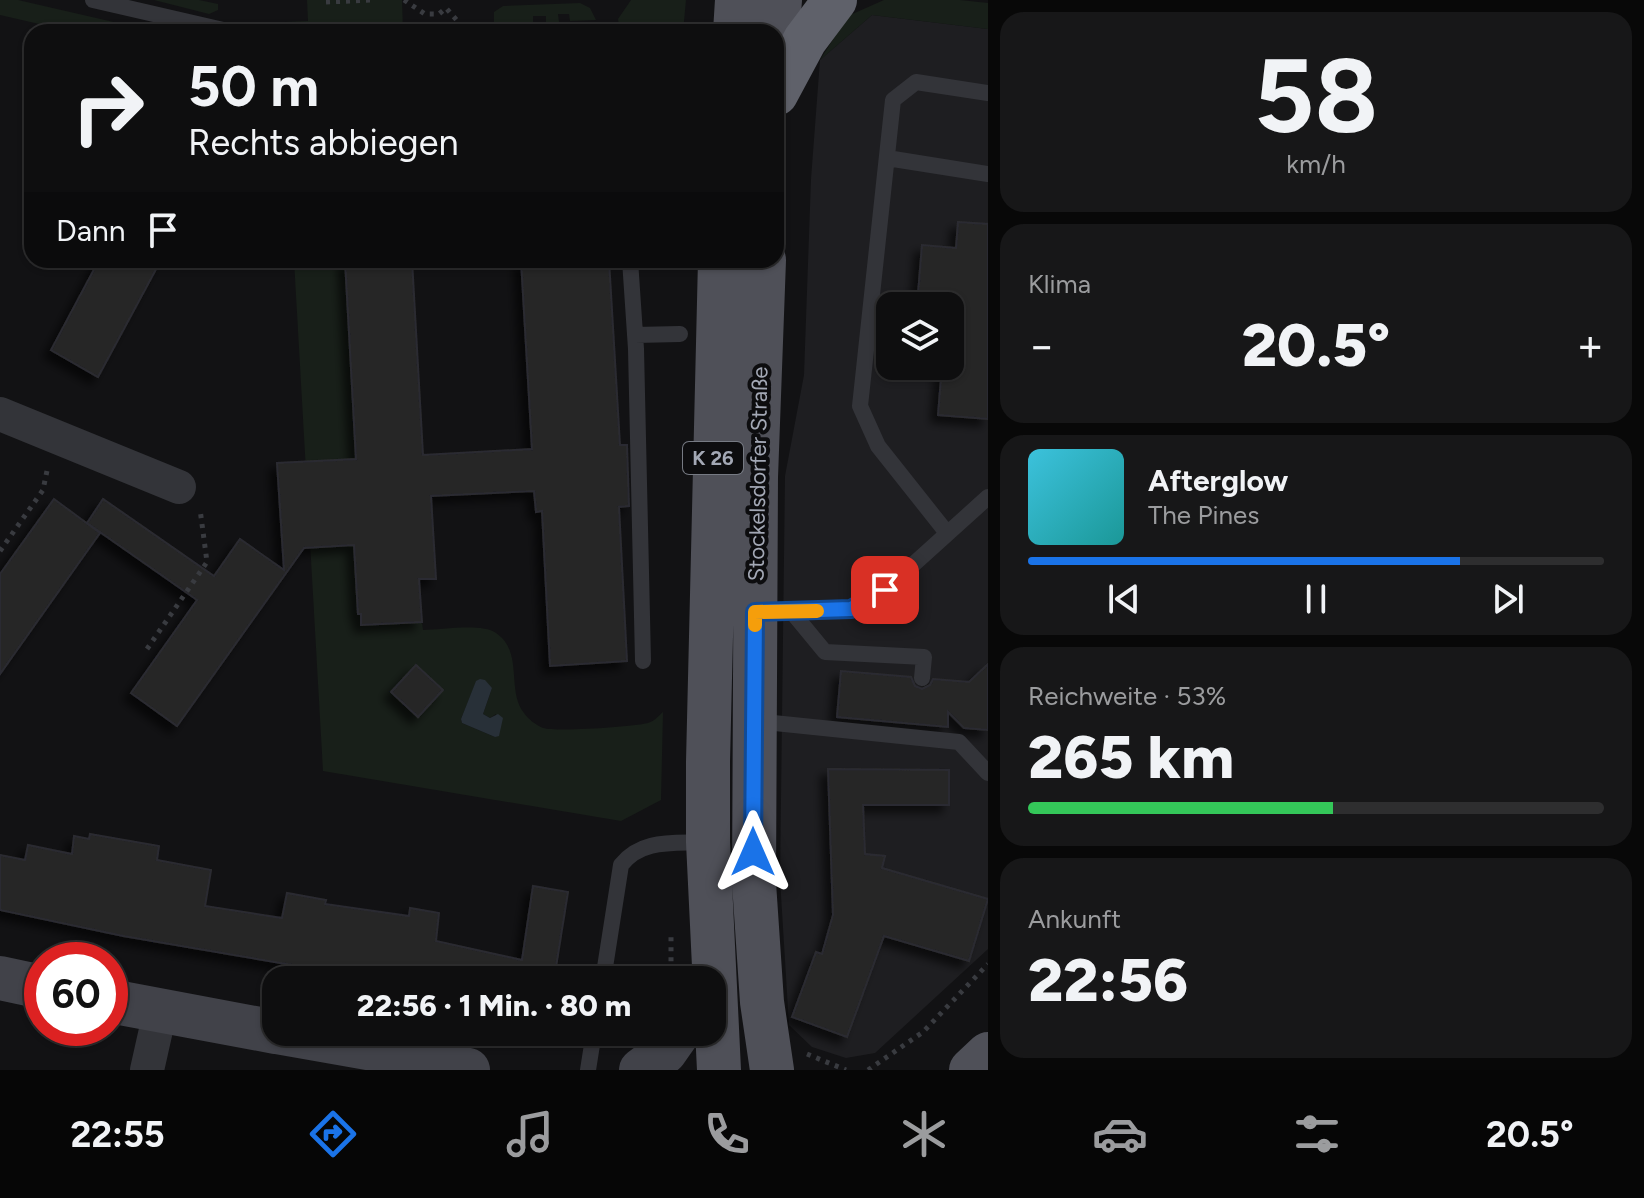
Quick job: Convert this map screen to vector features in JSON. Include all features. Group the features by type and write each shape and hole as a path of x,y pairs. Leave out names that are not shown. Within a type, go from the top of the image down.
{"highway":[{"path":"784,79 805,40 835,0"}],"main road":[{"path":"736,24 737,0"},
{"path":"778,24 780,0"},
{"name":"Stockelsdorfer Straße","path":"712,966 708,842 710,641 720,268"},
{"name":"Stockelsdorfer Straße","path":"764,268 756,477 773,612 754,721 754,883 762,1002 772,1070"},
{"name":"Stockelsdorfer Straße","path":"717,1046 719,1070"},
{"path":"971,1070 988,1054"}],"street":[{"path":"0,414 179,487"},
{"path":"0,978 24,983"},
{"path":"128,1005 262,1030"},
{"path":"147,1070 160,1012"},
{"path":"344,1046 452,1068"},
{"path":"641,1070 669,1046"}],"lane":[{"path":"93,0 197,24"},
{"path":"947,533 878,446 860,406 893,100 916,82 988,93"},
{"path":"887,158 988,174"},
{"path":"631,268 643,661"},
{"path":"635,335 680,334"},
{"path":"773,612 851,609 885,590 988,497"},
{"path":"773,612 825,652 924,657 922,678"},
{"path":"754,721 918,731 959,742 988,773"},
{"path":"605,966 621,865 630,853 648,845 708,842"},
{"path":"588,1070 592,1046"}],"path":[{"path":"326,2 372,0"},
{"path":"404,0 425,14 439,14 446,8 460,24"},
{"path":"0,551 43,490 54,436"},
{"path":"147,649 207,562 198,494 179,487"},
{"path":"868,1070 923,1032 988,964"}],"shaded area":[{"path":"0,0 18,0 122,24 39,24 0,15"},
{"path":"154,0 199,0 218,4 218,10 209,14"},
{"path":"307,0 402,0 403,24 285,22 308,21"},
{"path":"631,0 686,0 684,24 619,24 618,19"},
{"path":"884,0 988,3 988,29 872,15 820,60 848,16"},
{"path":"580,3 590,8 596,20 570,21 569,14 558,14 559,22 546,23 546,16 533,16 533,23 494,24 494,12 503,6"},
{"path":"872,15 988,29 988,949 875,1053 846,1058 812,1047 789,1025 780,879 785,476 804,375 811,179 820,60"},
{"path":"294,268 345,268 356,459 349,460 361,625 422,622 423,630 471,628 496,633 510,650 519,704 535,724 543,728 639,725 653,721 663,712 661,800 621,821 323,771","holes":["476,682 492,688 483,714 490,718 496,714 495,737 462,723"]},
{"path":"480,679 492,688 483,714 490,718 498,714 503,718 499,736 462,723 476,681"}],"building":[{"path":"958,222 988,224 988,419 938,415 941,380 964,380 964,292 918,292 922,245 956,248"},
{"path":"95,268 157,268 98,377 51,350"},
{"path":"345,268 412,268 423,455 532,449 521,268 609,268 620,445 627,445 629,506 619,507 627,661 550,666 542,511 536,512 534,491 431,496 436,579 419,579 422,622 361,625 354,545 304,548 177,726 131,693 197,600 87,523 103,499 214,576 240,539 284,570 277,463 356,459"},
{"path":"54,499 100,533 0,674 0,574"},
{"path":"988,664 988,730 964,728 948,712 948,727 837,717 841,671 911,677 915,686 922,689 930,685 933,679 969,682"},
{"path":"416,665 443,690 418,717 391,692"},
{"path":"828,769 949,770 949,805 863,805 865,854 885,856 882,868 988,899 969,961 884,936 847,1037 792,1017 816,952 822,954 833,915"},
{"path":"90,834 159,846 157,860 211,870 205,906 282,918 287,893 326,900 325,904 409,916 410,908 439,913 436,941 522,960 533,886 568,892 556,966 298,966 123,936 0,910 0,855 25,860 28,845 72,854 74,836 89,839"}],"slow traffic":[{"path":"755,625 755,612 817,611"}],"route":[{"path":"753,852 755,612 851,609 885,590"}]}
